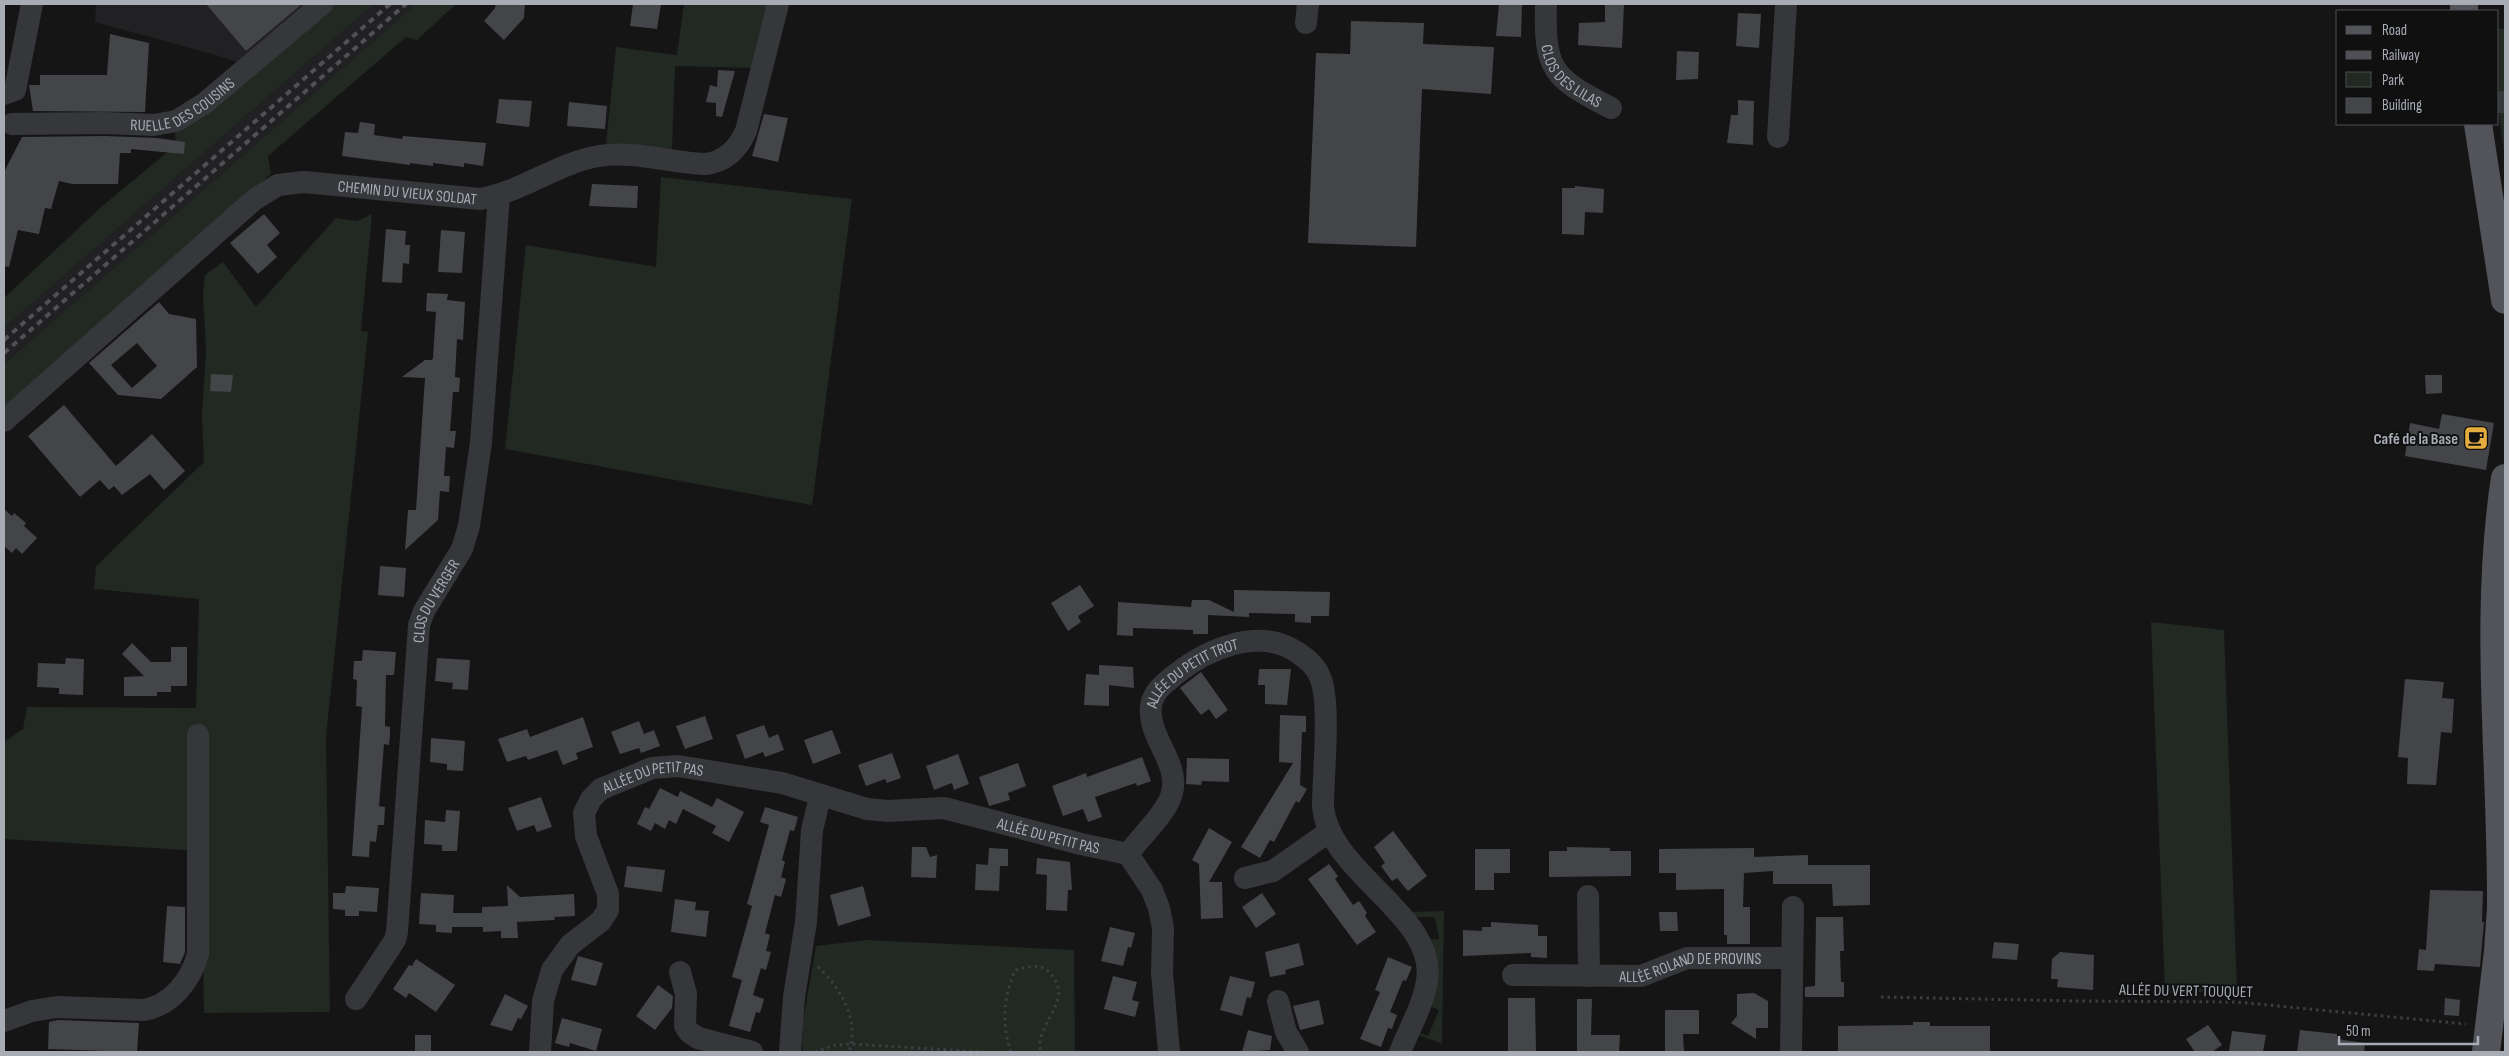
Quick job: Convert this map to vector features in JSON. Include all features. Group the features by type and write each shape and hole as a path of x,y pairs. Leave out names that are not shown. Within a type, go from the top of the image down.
{"main road":[{"path":"2478,125 2505,300"},
{"path":"2488,1039 2500,908 2493,629 2496,538 2505,478"}],"street":[{"path":"4,94 14,90 32,4"},
{"name":"RUELLE DES COUSINS","path":"8,133 105,122 154,125 176,120 205,103 322,4"},
{"name":"CHEMIN DU VIEUX SOLDAT","path":"4,421 255,199 270,189 286,183 304,182 474,199 499,195 566,166 598,156 616,155 705,164 726,158 739,145 746,131 778,4"},
{"name":"CLOS DES LILAS","path":"1546,4 1547,52 1556,71 1572,86 1611,108"},
{"path":"1778,137 1786,4"},
{"path":"4,101 10,110 8,133"},
{"name":"CLOS DU VERGER","path":"356,1000 395,940 397,932 419,625 424,611 462,549 469,526 481,442 499,195"},
{"name":"ALLÉE DU PETIT TROT","path":"1128,854 1165,807 1172,794 1171,769 1151,714 1153,697 1162,685 1202,656 1222,648 1253,642 1272,642 1288,647 1305,658 1320,677 1325,701 1324,814 1330,831 1366,880 1410,925 1426,955 1427,981 1422,1000 1400,1052"},
{"path":"4,1021 32,1011 57,1007 153,1009 172,997 194,969 198,954 198,735"},
{"name":"ALLÉE DU PETIT PAS","path":"540,1052 543,1001 552,970 570,945 601,921 608,910 608,894 586,836 583,821 587,806 601,789 652,768 668,766 782,783 820,797 879,811 944,808 1081,844 1128,854"},
{"path":"790,1052 794,997 802,954 812,830 820,797"},
{"path":"1245,878 1273,871 1330,831"},
{"path":"1128,854 1152,890 1160,914 1163,937 1162,973 1169,1052"},
{"path":"1588,896 1589,976"},
{"path":"1792,1052 1791,958 1793,907"},
{"name":"ALLÉE ROLAND DE PROVINS","path":"1513,975 1647,975 1687,958 1791,958"},
{"path":"680,972 686,994 685,1026 688,1032 698,1038 752,1052"},
{"path":"1278,1001 1286,1032 1298,1052"}],"path":[{"path":"802,954 832,980 846,1003 852,1031 852,1044 849,1052"},
{"path":"1012,1052 1006,1039 1004,1021 1008,986 1015,970 1035,965 1048,971 1058,982 1059,996 1039,1044 1041,1052"},
{"name":"ALLÉE DU VERT TOUQUET","path":"1881,997 2236,1002 2488,1039"},
{"path":"815,1052 835,1044 984,1052"}],"shaded area":[{"path":"96,4 332,4 254,68 216,55 95,22"},
{"path":"374,4 416,4 4,364 4,328"}],"green space":[{"path":"332,4 374,4 4,328 4,298 100,208 176,145 175,131"},
{"path":"416,4 456,4 417,40 406,37 268,156 271,174 16,399 4,406 4,364"},
{"path":"684,4 771,4 751,68 675,66 672,149 606,144 616,47 677,55"},
{"path":"2499,29 2505,29 2505,159 2499,114"},
{"path":"661,177 852,199 812,505 505,449 526,245 656,267"},
{"path":"372,214 361,331 368,332 326,737 330,1012 204,1013 201,851 4,839 4,742 23,729 27,707 196,708 199,599 94,589 96,566 204,462 202,417 206,350 203,295 205,275 223,262 256,307 336,218 357,221"},
{"path":"2151,622 2224,630 2237,991 2165,993"},
{"path":"1444,911 1442,1044 1416,1034 1417,1032 1428,1036 1439,1010 1428,1005 1428,940 1439,939 1435,917 1414,917 1409,912"},
{"path":"867,940 1074,950 1075,1052 802,1052 803,1021 816,946"}],"building":[{"path":"206,4 302,4 246,51"},
{"path":"496,4 525,4 524,18 504,40 484,21"},
{"path":"633,4 661,4 657,29 630,26"},
{"path":"1605,4 1624,4 1622,48 1578,45 1579,23 1605,22"},
{"path":"1499,5 1522,5 1521,37 1496,36"},
{"path":"1738,13 1761,14 1759,48 1736,46"},
{"path":"1351,21 1424,23 1423,44 1494,47 1491,94 1422,89 1416,247 1308,243 1316,53 1350,54"},
{"path":"110,34 149,43 145,112 33,111 29,85 40,85 40,75 107,75"},
{"path":"1677,51 1699,52 1698,79 1676,80"},
{"path":"718,70 735,71 722,117 716,116 716,103 706,102 710,85 717,87"},
{"path":"499,99 532,101 529,127 496,123"},
{"path":"1738,100 1754,101 1753,145 1727,143 1731,115 1738,115"},
{"path":"569,102 607,106 605,129 567,126"},
{"path":"764,114 788,118 778,162 752,156"},
{"path":"360,122 375,124 374,135 402,139 403,136 486,143 483,166 464,163 464,167 433,163 433,166 410,163 410,165 342,156 345,132 358,133"},
{"path":"105,136 157,138 185,142 184,154 131,149 131,153 120,153 118,184 72,184 59,181 51,209 45,208 39,234 18,230 9,267 4,266 4,172 22,137"},
{"path":"592,184 638,186 637,208 589,206"},
{"path":"1575,186 1604,189 1603,213 1585,212 1584,235 1562,234 1562,188 1575,188"},
{"path":"264,214 280,233 267,245 277,257 258,274 230,243"},
{"path":"386,229 406,231 405,245 410,245 409,264 403,263 402,283 382,282"},
{"path":"441,230 465,232 462,273 438,272"},
{"path":"427,293 448,294 447,300 465,302 463,340 457,339 455,377 460,378 459,392 453,392 450,431 456,431 454,448 446,447 444,476 450,476 449,492 440,491 438,520 405,550 408,510 416,510 425,378 402,377 425,360 432,360 433,358 436,312 426,311"},
{"path":"159,302 169,314 196,319 197,367 161,399 118,395 89,363","holes":["137,343 157,366 132,388 111,365"]},
{"path":"211,374 233,375 231,392 210,391"},
{"path":"2425,375 2442,375 2442,393 2426,394"},
{"path":"64,405 116,466 152,434 185,471 164,490 150,474 122,495 114,486 109,490 100,480 80,497 28,436"},
{"path":"2442,414 2494,423 2486,470 2405,456 2410,423 2439,429"},
{"path":"4,509 12,516 14,513 26,523 24,526 37,538 22,554 16,548 12,553 4,546"},
{"path":"380,566 406,568 404,597 378,595"},
{"path":"1080,585 1094,606 1078,616 1081,622 1068,631 1051,603"},
{"path":"1234,590 1330,592 1329,616 1311,616 1311,623 1295,622 1295,614 1249,613 1249,617 1208,615 1208,634 1193,634 1193,630 1133,628 1133,636 1117,635 1118,602 1191,607 1192,600 1209,600 1234,612"},
{"path":"132,643 151,662 171,662 171,647 187,647 187,686 171,686 171,692 157,692 157,696 124,696 124,677 144,676 122,654"},
{"path":"363,650 396,652 394,675 386,675 385,726 390,727 390,735 389,745 384,744 379,806 385,807 384,825 378,825 376,842 370,841 369,857 352,856 362,707 356,706 357,680 353,679 354,661 362,661"},
{"path":"66,658 84,659 83,695 59,694 59,688 37,687 38,663 65,664"},
{"path":"437,658 470,660 468,690 452,689 453,683 435,681"},
{"path":"1099,665 1133,667 1134,688 1109,685 1109,706 1084,705 1086,674 1099,675"},
{"path":"1259,669 1291,669 1287,705 1265,704 1265,685 1258,685"},
{"path":"1201,672 1228,710 1216,719 1209,709 1201,715 1180,688"},
{"path":"2405,679 2444,682 2442,698 2454,699 2452,733 2441,732 2436,785 2407,784 2408,758 2398,757"},
{"path":"1280,715 1306,716 1306,732 1302,732 1300,785 1307,789 1299,803 1296,801 1274,842 1270,840 1260,858 1241,847 1293,763 1279,762"},
{"path":"705,716 713,739 685,749 676,726"},
{"path":"583,717 593,747 576,753 578,759 563,765 557,750 528,760 526,756 507,762 498,739 527,729 530,737"},
{"path":"639,721 644,734 654,730 660,746 641,753 639,748 620,754 611,732"},
{"path":"764,725 769,738 778,734 784,750 765,757 763,752 745,759 736,735"},
{"path":"832,730 841,753 813,764 804,740"},
{"path":"431,738 465,741 463,771 447,770 447,764 430,762"},
{"path":"892,753 901,778 887,783 885,779 866,786 858,765"},
{"path":"958,754 969,784 954,790 952,783 934,790 926,766"},
{"path":"1142,757 1151,781 1137,786 1136,783 1095,797 1102,817 1088,822 1083,809 1063,816 1052,786 1086,773 1087,777"},
{"path":"1187,758 1229,759 1229,782 1202,781 1201,785 1186,784"},
{"path":"1018,763 1026,786 1008,793 1010,800 989,806 979,777"},
{"path":"660,788 678,797 680,791 712,807 717,798 744,812 729,842 712,833 716,826 683,809 676,824 669,820 665,829 655,823 651,831 637,824 645,807 649,809"},
{"path":"541,797 552,827 537,832 534,825 517,831 508,808"},
{"path":"765,807 798,817 794,831 790,830 782,860 785,862 781,877 786,879 781,897 775,895 765,933 770,935 766,951 771,952 766,970 761,968 753,995 764,999 760,1013 756,1012 750,1032 729,1026 742,980 732,977 752,906 747,904 769,825 760,822"},
{"path":"446,810 460,811 457,851 442,851 442,845 424,844 425,820 445,822"},
{"path":"1209,828 1232,842 1209,882 1222,882 1223,918 1201,919 1199,864 1192,860"},
{"path":"1393,831 1427,876 1408,891 1397,878 1392,881 1381,866 1385,863 1374,847"},
{"path":"912,847 926,847 930,857 937,855 936,878 911,877"},
{"path":"1567,847 1610,848 1610,851 1631,851 1631,876 1549,877 1549,851 1567,851"},
{"path":"989,848 1008,849 1008,866 1000,866 999,891 975,890 976,864 988,865"},
{"path":"1754,848 1754,857 1808,855 1808,865 1870,865 1870,905 1833,906 1832,884 1773,884 1773,871 1744,873 1743,907 1750,907 1750,944 1727,944 1727,935 1724,935 1724,889 1676,890 1676,873 1659,873 1659,849"},
{"path":"1475,849 1510,849 1510,873 1494,873 1494,890 1475,890"},
{"path":"1037,858 1070,862 1072,890 1068,890 1067,911 1046,910 1047,875 1036,874"},
{"path":"1329,864 1338,876 1335,879 1353,905 1359,901 1367,913 1365,916 1376,932 1357,945 1308,879"},
{"path":"627,866 665,870 662,892 624,887"},
{"path":"507,885 520,897 574,894 575,916 554,917 555,920 517,922 518,938 501,938 501,931 483,932 483,927 452,927 452,933 436,932 436,925 419,924 421,893 454,895 453,913 482,913 482,907 508,906"},
{"path":"346,886 379,888 377,912 359,911 359,916 345,916 345,910 333,909 333,893 345,893"},
{"path":"863,886 871,916 838,926 830,895"},
{"path":"2430,890 2483,891 2482,922 2484,922 2480,967 2435,964 2434,971 2417,970 2419,949 2426,950"},
{"path":"1262,893 1276,914 1256,928 1242,907"},
{"path":"675,899 696,902 695,910 709,911 706,937 671,932"},
{"path":"167,906 185,907 185,952 180,964 163,962"},
{"path":"1659,912 1677,912 1678,931 1660,931"},
{"path":"1816,917 1843,917 1844,951 1840,951 1841,982 1844,982 1844,997 1805,997 1805,987 1815,986"},
{"path":"1491,922 1538,925 1538,936 1547,936 1547,958 1531,957 1531,953 1463,956 1463,930 1482,931 1482,927 1491,927"},
{"path":"1110,927 1135,933 1131,948 1128,947 1123,966 1101,961"},
{"path":"1994,942 2019,944 2017,960 1992,958"},
{"path":"1299,943 1304,965 1285,970 1286,974 1270,977 1265,952"},
{"path":"2060,952 2094,955 2093,990 2057,987 2058,979 2051,979 2052,959"},
{"path":"578,956 603,963 596,986 571,980"},
{"path":"1388,957 1412,967 1406,981 1403,980 1390,1012 1397,1015 1392,1029 1388,1028 1381,1047 1360,1039 1380,992 1375,990"},
{"path":"416,959 455,985 436,1012 409,993 406,998 393,989 409,965 412,966"},
{"path":"1113,976 1137,982 1132,1000 1139,1002 1135,1017 1104,1009"},
{"path":"1230,976 1255,982 1251,998 1247,997 1242,1016 1220,1010"},
{"path":"658,985 673,996 672,1008 655,1030 636,1016"},
{"path":"1754,993 1768,1001 1768,1028 1756,1028 1756,1039 1731,1023 1737,1016 1737,994"},
{"path":"505,994 528,1006 521,1019 518,1018 512,1031 490,1025"},
{"path":"1508,998 1535,998 1536,1052 1508,1052"},
{"path":"2445,998 2460,1000 2459,1016 2444,1015"},
{"path":"1577,999 1592,999 1591,1035 1620,1035 1619,1052 1577,1052"},
{"path":"1319,1000 1324,1024 1300,1030 1293,1006"},
{"path":"1665,1010 1699,1010 1699,1034 1683,1034 1684,1052 1665,1052"},
{"path":"562,1018 602,1029 596,1051 570,1043 569,1047 555,1043"},
{"path":"58,1020 139,1023 137,1052 48,1049 49,1022"},
{"path":"1913,1022 1930,1022 1930,1026 1990,1026 1990,1051 1838,1051 1838,1026 1913,1025"},
{"path":"2208,1025 2222,1045 2212,1052 2195,1052 2186,1039"},
{"path":"1248,1030 1272,1036 1270,1050 1242,1052"},
{"path":"2300,1030 2337,1034 2337,1039 2365,1043 2364,1052 2297,1052"},
{"path":"2232,1031 2266,1035 2263,1052 2229,1052"},
{"path":"415,1035 431,1035 431,1052 415,1052"}],"railway":[{"path":"4,340 390,4"},
{"path":"4,353 406,4"}],"place":[{"name":"Café de la Base","path":"2476,438"}]}
